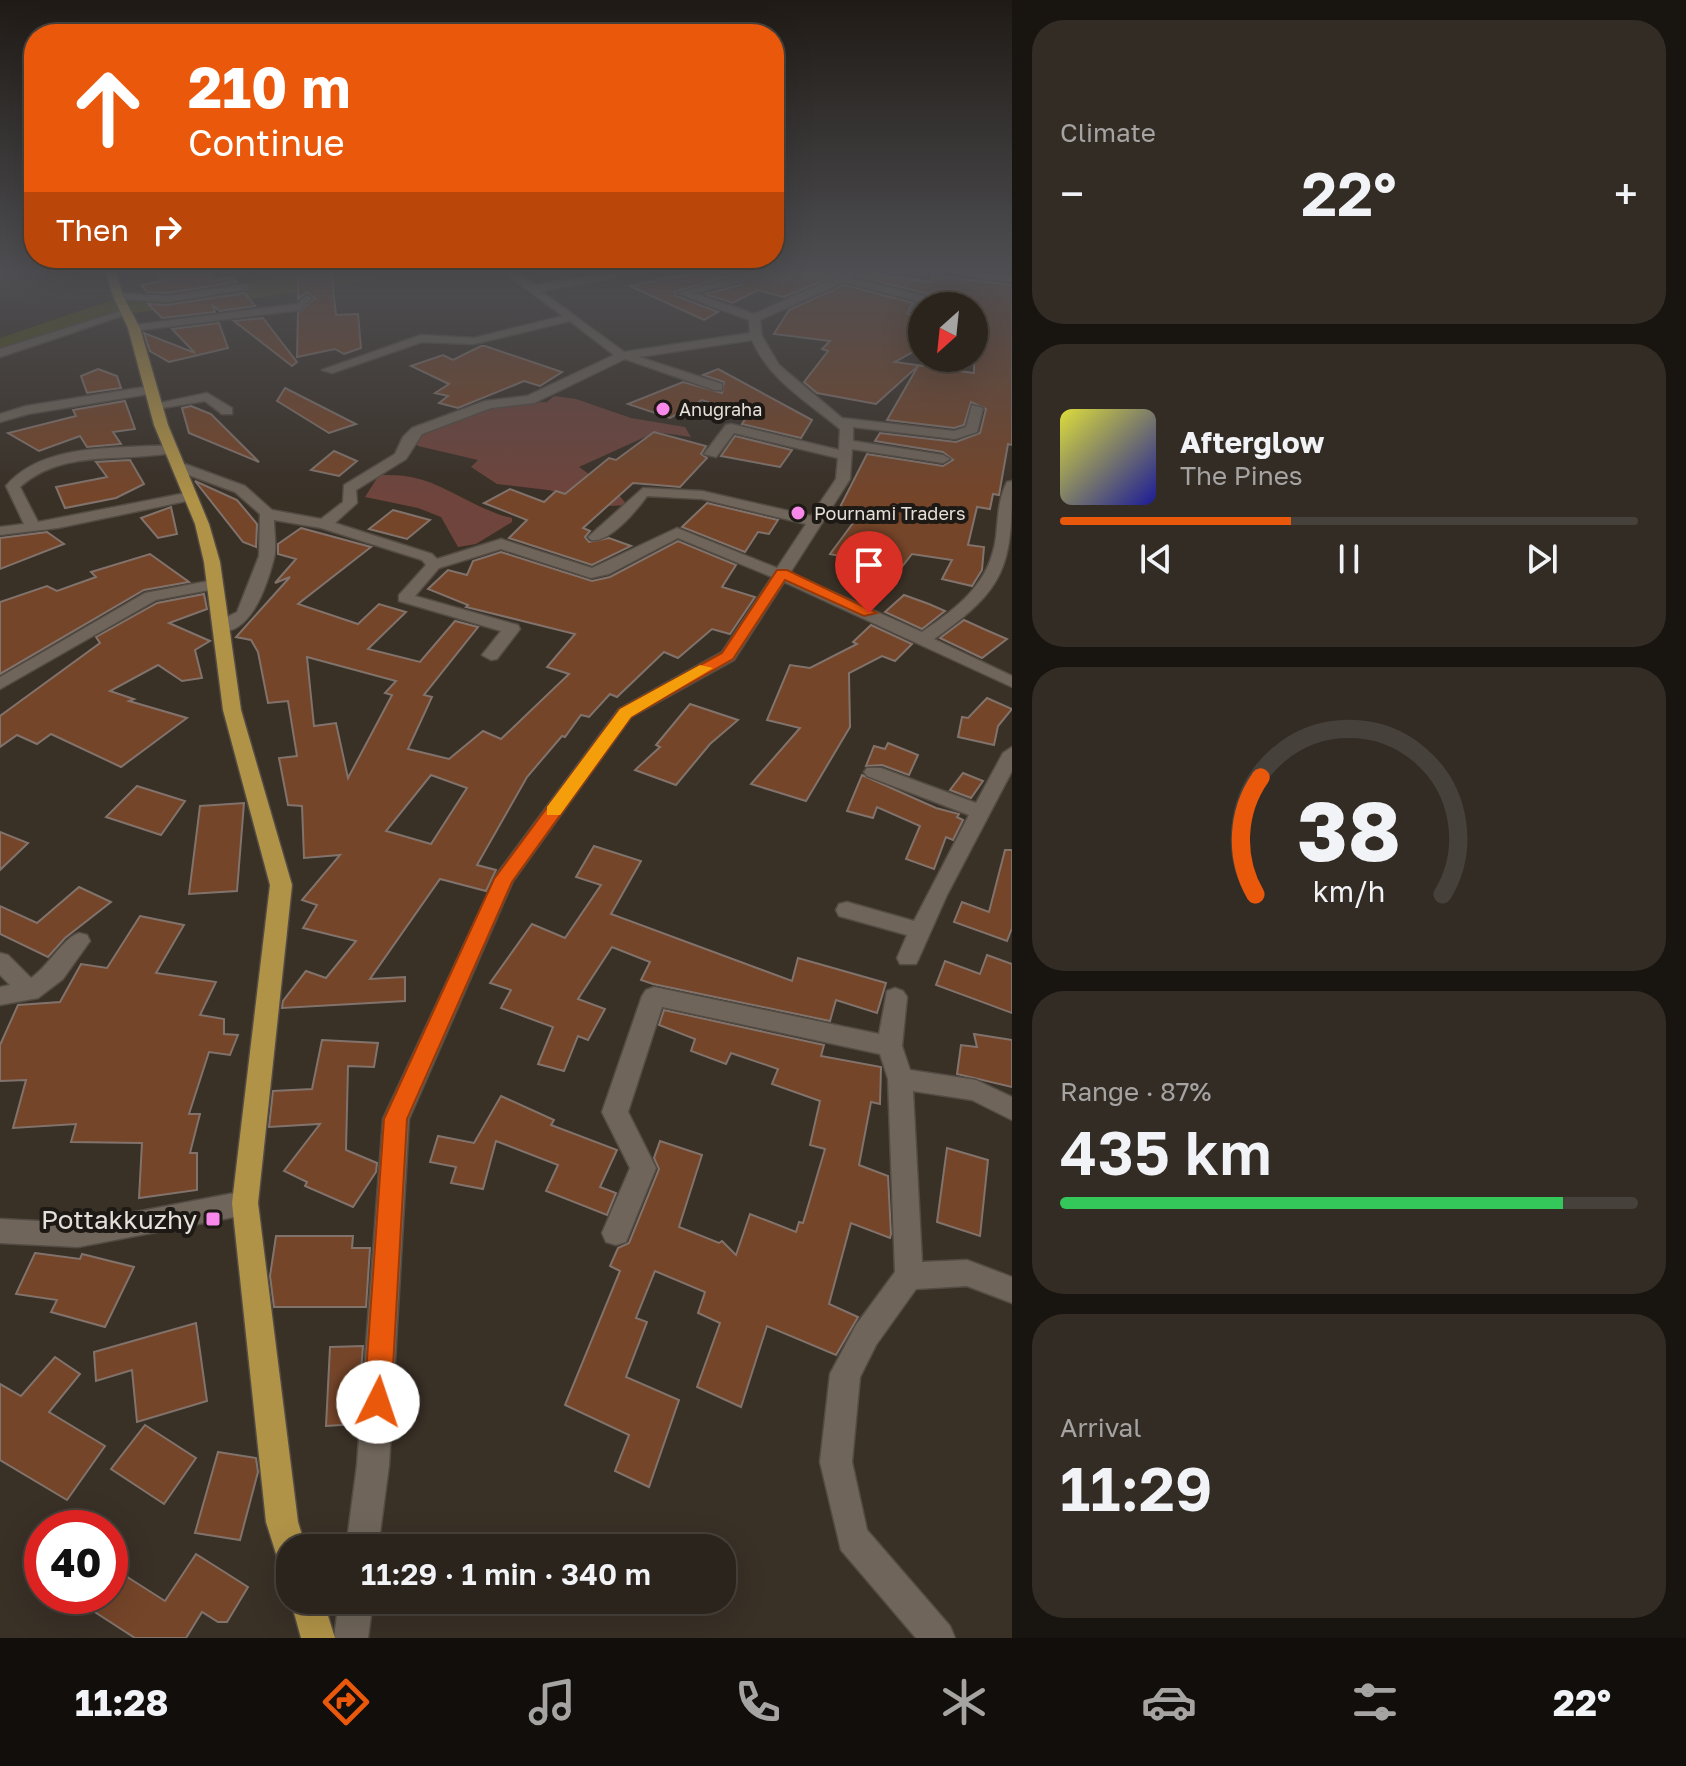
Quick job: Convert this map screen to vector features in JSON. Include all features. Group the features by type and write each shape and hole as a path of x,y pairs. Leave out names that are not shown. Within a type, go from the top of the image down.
{"main road":[{"path":"137,348 208,550 232,710 281,885 245,1203 286,1534"},
{"path":"310,1614 318,1638"}],"street":[{"path":"328,370 391,348"},
{"path":"612,348 622,356 718,387"},
{"path":"324,524 350,503 349,488 401,456 410,437 421,429 489,404 530,400 622,356 672,348"},
{"path":"364,1534 373,1465 396,1119 504,879 625,713 728,656 843,479 847,428 766,359 760,348"},
{"path":"0,418 26,410 154,398 207,397 227,411"},
{"path":"838,421 955,435 972,429 977,408"},
{"path":"402,421 421,429"},
{"path":"711,454 731,428 847,450 943,459"},
{"path":"33,527 13,486 20,476 83,456 176,458 240,488 259,501 267,514 267,556 245,612 241,618 221,627"},
{"path":"923,639 974,604 984,591 1000,556 1012,485"},
{"path":"596,537 631,508 643,492 702,495 816,522"},
{"path":"0,531 191,496"},
{"path":"267,514 324,524 427,557 434,565"},
{"path":"491,655 512,629 405,598 434,565 501,544 591,573 603,571 677,532 782,573 923,639 973,667 1012,682"},
{"path":"0,684 151,596 214,585"},
{"path":"908,958 979,811 1012,753"},
{"path":"874,772 979,811"},
{"path":"847,910 919,930"},
{"path":"0,996 30,992 55,976 79,941"},
{"path":"0,961 30,992"},
{"path":"616,1233 643,1168 615,1112 654,996 890,1046"},
{"path":"895,997 890,1046 900,1079 909,1276 866,1335 845,1374 836,1462 853,1538 938,1638"},
{"path":"900,1079 976,1090 1012,1109"},
{"path":"0,1231 78,1235 245,1203"},
{"path":"909,1276 967,1273 1012,1290"},
{"path":"351,1638 354,1614"}],"shaded area":[{"path":"554,396 576,399 631,418 685,427 691,437 656,432 579,467 619,495 627,505 611,506 548,490 497,484 471,467 478,460 418,446 411,437 486,403 547,402"},
{"path":"379,475 424,480 512,518 512,522 476,544 458,547 441,517 418,508 365,497"}],"building":[{"path":"149,348 183,348 195,353 191,348 226,348 169,362"},
{"path":"269,348 287,348 297,362 292,366"},
{"path":"297,348 360,348 344,354 335,349 297,357"},
{"path":"476,348 492,348 562,372 540,386 524,381 458,408 439,403 448,396 435,393 449,384 411,366 443,355 453,360"},
{"path":"823,348 908,348 908,355 895,362 908,364 908,372 911,372 876,404 817,393 804,382 828,351"},
{"path":"988,348 1012,348 1012,445 1008,444 999,495 993,494 990,509 977,507 968,545 984,547 982,570 972,586 942,579 952,560 912,554 901,568 830,554 856,519 836,515 867,454 943,466 953,460 943,452 875,441 880,433 956,442 980,433 986,409 971,402 964,425 954,428 887,420 915,372 988,372"},
{"path":"98,369 117,376 121,388 87,393 81,376"},
{"path":"718,369 812,420 801,438 742,424 747,416 702,400 670,418 628,404 683,382 722,393 724,382 703,375"},
{"path":"285,388 356,424 329,433 277,401"},
{"path":"125,401 135,429 113,432 121,444 87,447 80,436 39,451 8,433 76,416 73,410"},
{"path":"191,406 211,414 259,462 189,433 182,408"},
{"path":"654,432 706,446 701,454 707,458 680,487 633,483 583,528 590,531 585,537 589,542 609,538 631,546 592,565 509,538 527,520 484,503 510,489 544,502 556,491 565,494 609,458 616,460"},
{"path":"735,436 792,450 780,467 721,456"},
{"path":"334,451 357,461 339,476 311,470"},
{"path":"130,460 144,484 116,498 65,508 56,487 107,477 96,462"},
{"path":"195,481 237,500 257,524 256,547 243,542"},
{"path":"707,503 778,520 769,534 758,532 745,552 682,527"},
{"path":"171,507 177,534 158,538 141,518"},
{"path":"393,510 430,520 407,539 369,529"},
{"path":"301,528 371,547 298,604 358,624 379,604 406,612 368,649 420,662 455,621 478,627 424,695 432,697 408,749 449,759 483,731 501,739 569,674 547,667 575,634 466,607 468,605 428,589 448,570 467,575 473,561 501,552 592,581 610,577 678,541 736,565 722,587 755,597 730,634 712,629 678,658 664,652 617,697 610,694 589,717 581,715 565,737 562,736 527,777 477,865 496,870 486,891 440,879 370,979 405,977 405,1001 282,1008 283,1001 306,971 326,978 356,941 303,928 317,905 302,900 340,855 304,858 302,806 288,805 279,758 297,756 288,701 268,703 258,652 251,640 236,637 290,577 275,583 296,559 278,554 278,544","holes":["307,657 396,681 385,693 392,695 348,778 336,723 314,726","431,775 467,788 431,844 386,831"]},
{"path":"47,532 64,544 0,569 0,538"},
{"path":"150,554 189,582 144,590 0,674 0,602 47,586 57,591 96,577 91,572"},
{"path":"204,594 207,609 169,623 210,641 195,650 202,678 182,681 158,665 110,691 134,699 129,701 187,718 121,767 51,734 37,744 17,735 0,747 0,716 100,643 96,637 157,603"},
{"path":"904,595 945,611 922,629 885,612"},
{"path":"964,620 1007,639 982,658 940,638"},
{"path":"871,625 912,644 895,661 882,656 849,673 850,727 806,801 751,784 800,728 767,720 790,665 810,668 857,644 853,642"},
{"path":"987,698 1012,709 998,726 994,745 958,737 962,717 968,718"},
{"path":"690,704 738,720 710,744 676,785 635,770 660,747 656,745"},
{"path":"888,743 918,755 909,775 882,765 866,766 874,746 885,749"},
{"path":"963,773 983,781 971,798 950,790"},
{"path":"862,775 936,808 959,814 957,817 963,820 953,840 946,837 934,869 906,859 920,826 877,807 873,818 847,811"},
{"path":"137,786 185,801 161,835 106,817"},
{"path":"244,803 237,891 189,894 200,806"},
{"path":"0,832 28,843 0,870"},
{"path":"594,846 641,861 611,914 792,981 798,958 886,983 877,1013 836,1000 830,1021 653,984 641,980 650,962 612,947 578,999 605,1009 588,1040 578,1036 564,1071 538,1064 553,1027 501,1008 511,990 490,983 532,924 565,938 601,885 576,877"},
{"path":"1005,850 1012,850 1012,928 1007,941 954,922 962,902 989,912"},
{"path":"79,887 111,902 65,938 48,957 0,934 0,906 37,923"},
{"path":"140,916 184,925 156,973 216,982 200,1015 224,1019 224,1034 238,1035 230,1055 209,1052 189,1114 200,1114 190,1153 197,1153 197,1190 139,1198 142,1143 71,1142 76,1124 13,1128 26,1080 0,1081 0,1045 18,1005 60,1002 81,964 107,968"},
{"path":"987,955 1012,964 1012,1013 936,985 945,961 980,974"},
{"path":"664,1010 824,1045 821,1056 881,1067 880,1104 871,1102 859,1165 888,1176 891,1234 890,1238 851,1223 829,1304 858,1317 836,1355 767,1326 741,1407 697,1387 720,1323 698,1313 705,1292 655,1271 636,1318 647,1322 626,1377 679,1400 649,1487 615,1471 629,1435 565,1405 620,1271 610,1266 618,1248 629,1243 659,1169 654,1158 660,1141 702,1155 679,1227 719,1243 722,1241 736,1255 750,1214 796,1232 799,1222 803,1223 825,1149 810,1145 820,1101 772,1084 778,1069 731,1053 726,1064 691,1051 695,1039 659,1025"},
{"path":"974,1034 1012,1040 1012,1087 957,1074 961,1045 977,1047"},
{"path":"322,1040 378,1043 374,1067 348,1066 346,1150 377,1163 376,1172 353,1207 305,1186 307,1182 284,1171 320,1124 269,1127 273,1091 312,1089"},
{"path":"501,1096 554,1120 551,1125 617,1150 600,1187 616,1193 607,1215 546,1191 558,1165 496,1141 483,1189 451,1183 456,1167 430,1162 438,1136 474,1143"},
{"path":"947,1148 988,1160 980,1236 937,1222"},
{"path":"276,1236 353,1236 352,1248 370,1248 366,1307 274,1307 270,1276"},
{"path":"35,1253 80,1259 82,1254 134,1267 105,1327 51,1312 57,1300 16,1294"},
{"path":"196,1323 207,1401 137,1422 132,1370 96,1381 94,1352"},
{"path":"363,1346 357,1424 326,1426 330,1347"},
{"path":"55,1357 80,1374 49,1412 105,1446 67,1500 0,1460 0,1384 21,1396"},
{"path":"145,1425 196,1458 164,1504 111,1469"},
{"path":"218,1452 256,1458 258,1472 240,1540 195,1533"},
{"path":"196,1554 248,1587 227,1622 218,1622 202,1612 186,1638 135,1638 98,1614 128,1614 128,1577 165,1601"}],"slow traffic":[{"path":"554,811 625,713 705,668"}],"place":[{"name":"Anugraha","path":"663,409"},
{"name":"Pournami Traders","path":"798,513"},
{"name":"Pottakkuzhy","path":"213,1219"}],"route":[{"path":"378,1402 396,1119 504,879 625,713 728,656 782,573 869,613"}]}
